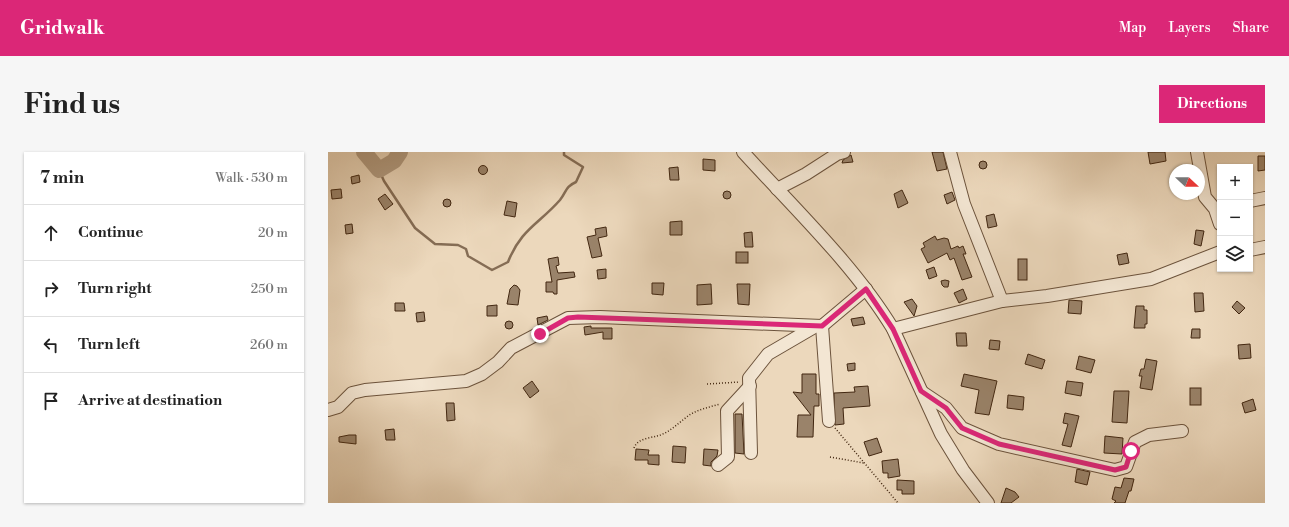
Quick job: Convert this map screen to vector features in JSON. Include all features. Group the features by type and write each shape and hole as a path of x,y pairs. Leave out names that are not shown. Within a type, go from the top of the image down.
{"street":[{"path":"743,152 866,289 893,329 941,434 963,470 988,503"},
{"path":"777,189 806,174 837,154 844,152"},
{"path":"950,152 964,204 1002,301"},
{"path":"1197,152 1205,197 1215,209 1217,214"},
{"path":"1253,200 1265,198"},
{"path":"1253,249 1265,247"},
{"path":"893,329 1002,301 1047,296 1151,279 1217,253"},
{"path":"751,453 750,378 768,354 819,326 866,289"},
{"path":"328,410 338,407 352,393 365,390 466,381 482,374 498,362 511,348 568,318 600,317 819,326"},
{"path":"819,326 829,421"},
{"path":"718,465 728,456 727,411 750,383"},
{"path":"921,391 946,408 962,428 999,444 1115,470 1126,467 1136,442 1149,435 1182,430"}],"path":[{"path":"707,384 750,383"},
{"path":"634,448 639,441 659,436 679,424 691,414 724,402"},
{"path":"829,421 898,503"},
{"path":"830,458 864,463"}],"building":[{"path":"932,152 943,152 947,169 937,171"},
{"path":"1148,152 1165,152 1166,161 1150,164"},
{"path":"851,155 853,162 842,163 843,160"},
{"path":"1258,156 1265,156 1265,170 1258,171"},
{"path":"703,159 715,160 715,171 703,170"},
{"path":"981,161 985,161 987,165 985,169 981,169 979,167 979,163"},
{"path":"483,165 488,170 483,175 478,170"},
{"path":"678,167 679,180 670,180 669,168"},
{"path":"359,175 360,182 352,184 351,177"},
{"path":"341,189 342,198 332,199 331,190"},
{"path":"902,190 908,203 898,208 894,194"},
{"path":"727,191 730,192 730,198 727,199 724,198 723,195 724,192"},
{"path":"952,192 955,200 947,204 944,195"},
{"path":"385,194 393,204 385,210 378,199"},
{"path":"447,199 450,200 450,206 447,207 444,206 443,203 444,200"},
{"path":"507,201 517,203 515,217 504,215"},
{"path":"994,214 997,226 988,228 986,216"},
{"path":"682,221 682,235 670,235 670,222"},
{"path":"352,224 353,233 346,234 345,225"},
{"path":"606,227 607,236 598,238 602,256 592,258 587,237 596,235 595,229"},
{"path":"1196,230 1204,231 1201,246 1194,244"},
{"path":"752,232 753,247 745,247 744,233"},
{"path":"935,236 937,240 944,238 948,239 951,249 958,246 959,248 963,246 966,254 963,254 972,277 962,280 954,258 950,260 947,253 928,263 921,249 925,247 923,243"},
{"path":"736,252 748,252 748,263 736,263"},
{"path":"1127,253 1129,263 1119,265 1117,255"},
{"path":"558,257 559,265 556,266 558,273 574,272 575,277 557,280 557,294 554,294 553,292 546,292 546,282 552,282 548,259"},
{"path":"1018,259 1027,259 1027,280 1018,280"},
{"path":"934,267 937,276 929,279 926,270"},
{"path":"606,269 606,278 598,279 597,270"},
{"path":"941,281 949,281 948,287 944,287 942,285"},
{"path":"652,283 664,283 663,295 652,294"},
{"path":"711,284 712,304 697,305 697,285"},
{"path":"737,284 750,284 749,305 738,304"},
{"path":"514,285 520,290 518,305 507,304 510,289"},
{"path":"963,289 967,299 959,303 954,293"},
{"path":"1194,293 1203,293 1204,311 1195,312"},
{"path":"912,299 917,306 914,316 904,302"},
{"path":"1069,300 1082,301 1081,314 1068,313"},
{"path":"1237,301 1245,308 1239,314 1232,307"},
{"path":"395,303 404,303 405,311 395,311"},
{"path":"497,305 497,316 487,316 487,306"},
{"path":"1136,306 1144,306 1144,310 1147,310 1147,324 1145,324 1145,328 1134,328"},
{"path":"424,312 425,321 417,322 416,313"},
{"path":"547,316 548,320 538,325 537,318"},
{"path":"863,317 865,324 853,326 851,319"},
{"path":"507,321 511,321 513,325 511,329 507,329 505,327 505,323"},
{"path":"591,326 591,328 612,328 612,339 603,339 603,332 585,335 584,327"},
{"path":"1192,329 1200,329 1200,338 1191,338"},
{"path":"956,333 966,333 967,346 957,346"},
{"path":"990,340 1000,341 999,350 989,349"},
{"path":"1250,344 1251,358 1239,359 1238,345"},
{"path":"1028,354 1045,360 1042,369 1025,364"},
{"path":"1079,356 1095,360 1091,373 1076,369"},
{"path":"1146,359 1157,361 1152,390 1140,388 1142,376 1139,376 1141,369 1144,369"},
{"path":"855,363 855,370 848,371 847,364"},
{"path":"802,374 816,374 816,394 819,394 819,406 814,406 813,437 797,437 798,415 811,415 793,392 802,393"},
{"path":"964,374 997,381 989,415 975,413 979,390 961,386"},
{"path":"532,381 539,391 530,398 523,388"},
{"path":"1067,381 1083,383 1081,396 1065,393"},
{"path":"868,386 870,406 843,408 844,424 835,425 834,393 855,392 854,387"},
{"path":"1190,388 1201,388 1201,405 1190,405"},
{"path":"1114,391 1129,391 1127,423 1112,422"},
{"path":"1008,395 1024,397 1023,410 1007,408"},
{"path":"1253,399 1256,410 1245,413 1242,403"},
{"path":"446,403 454,403 455,420 447,421"},
{"path":"1065,413 1079,416 1071,447 1062,445 1068,424 1063,423"},
{"path":"735,414 742,414 744,454 735,453"},
{"path":"394,429 395,440 386,440 385,430"},
{"path":"356,435 356,444 339,442 339,437"},
{"path":"1105,436 1123,438 1122,454 1104,453"},
{"path":"877,438 882,452 869,456 864,442"},
{"path":"673,446 686,447 685,463 672,462"},
{"path":"636,449 649,450 648,455 659,455 659,465 648,464 648,460 635,460"},
{"path":"704,449 718,450 717,456 711,462 711,466 703,465"},
{"path":"898,459 900,476 888,478 888,473 883,473 882,461"},
{"path":"1077,469 1090,472 1087,485 1075,482"},
{"path":"1124,478 1134,479 1131,491 1129,491 1125,503 1114,503 1116,501 1112,499 1115,487 1121,488"},
{"path":"897,480 914,481 914,494 902,494 902,490 897,490"},
{"path":"1006,488 1015,492 1019,497 1011,503 1001,503"}],"waterway":[{"path":"364,152 379,170 394,161 400,152"},
{"path":"379,170 384,181 415,228 435,244 458,245 466,249 468,256 492,270 508,262 513,251 525,234 560,200 568,188 576,182 583,167 564,155 564,152"}],"route":[{"path":"540,334 568,318 578,317 822,326 866,289 893,329 921,391 946,408 955,422 962,428 999,444 1115,470 1121,470 1126,467 1131,451"}]}
